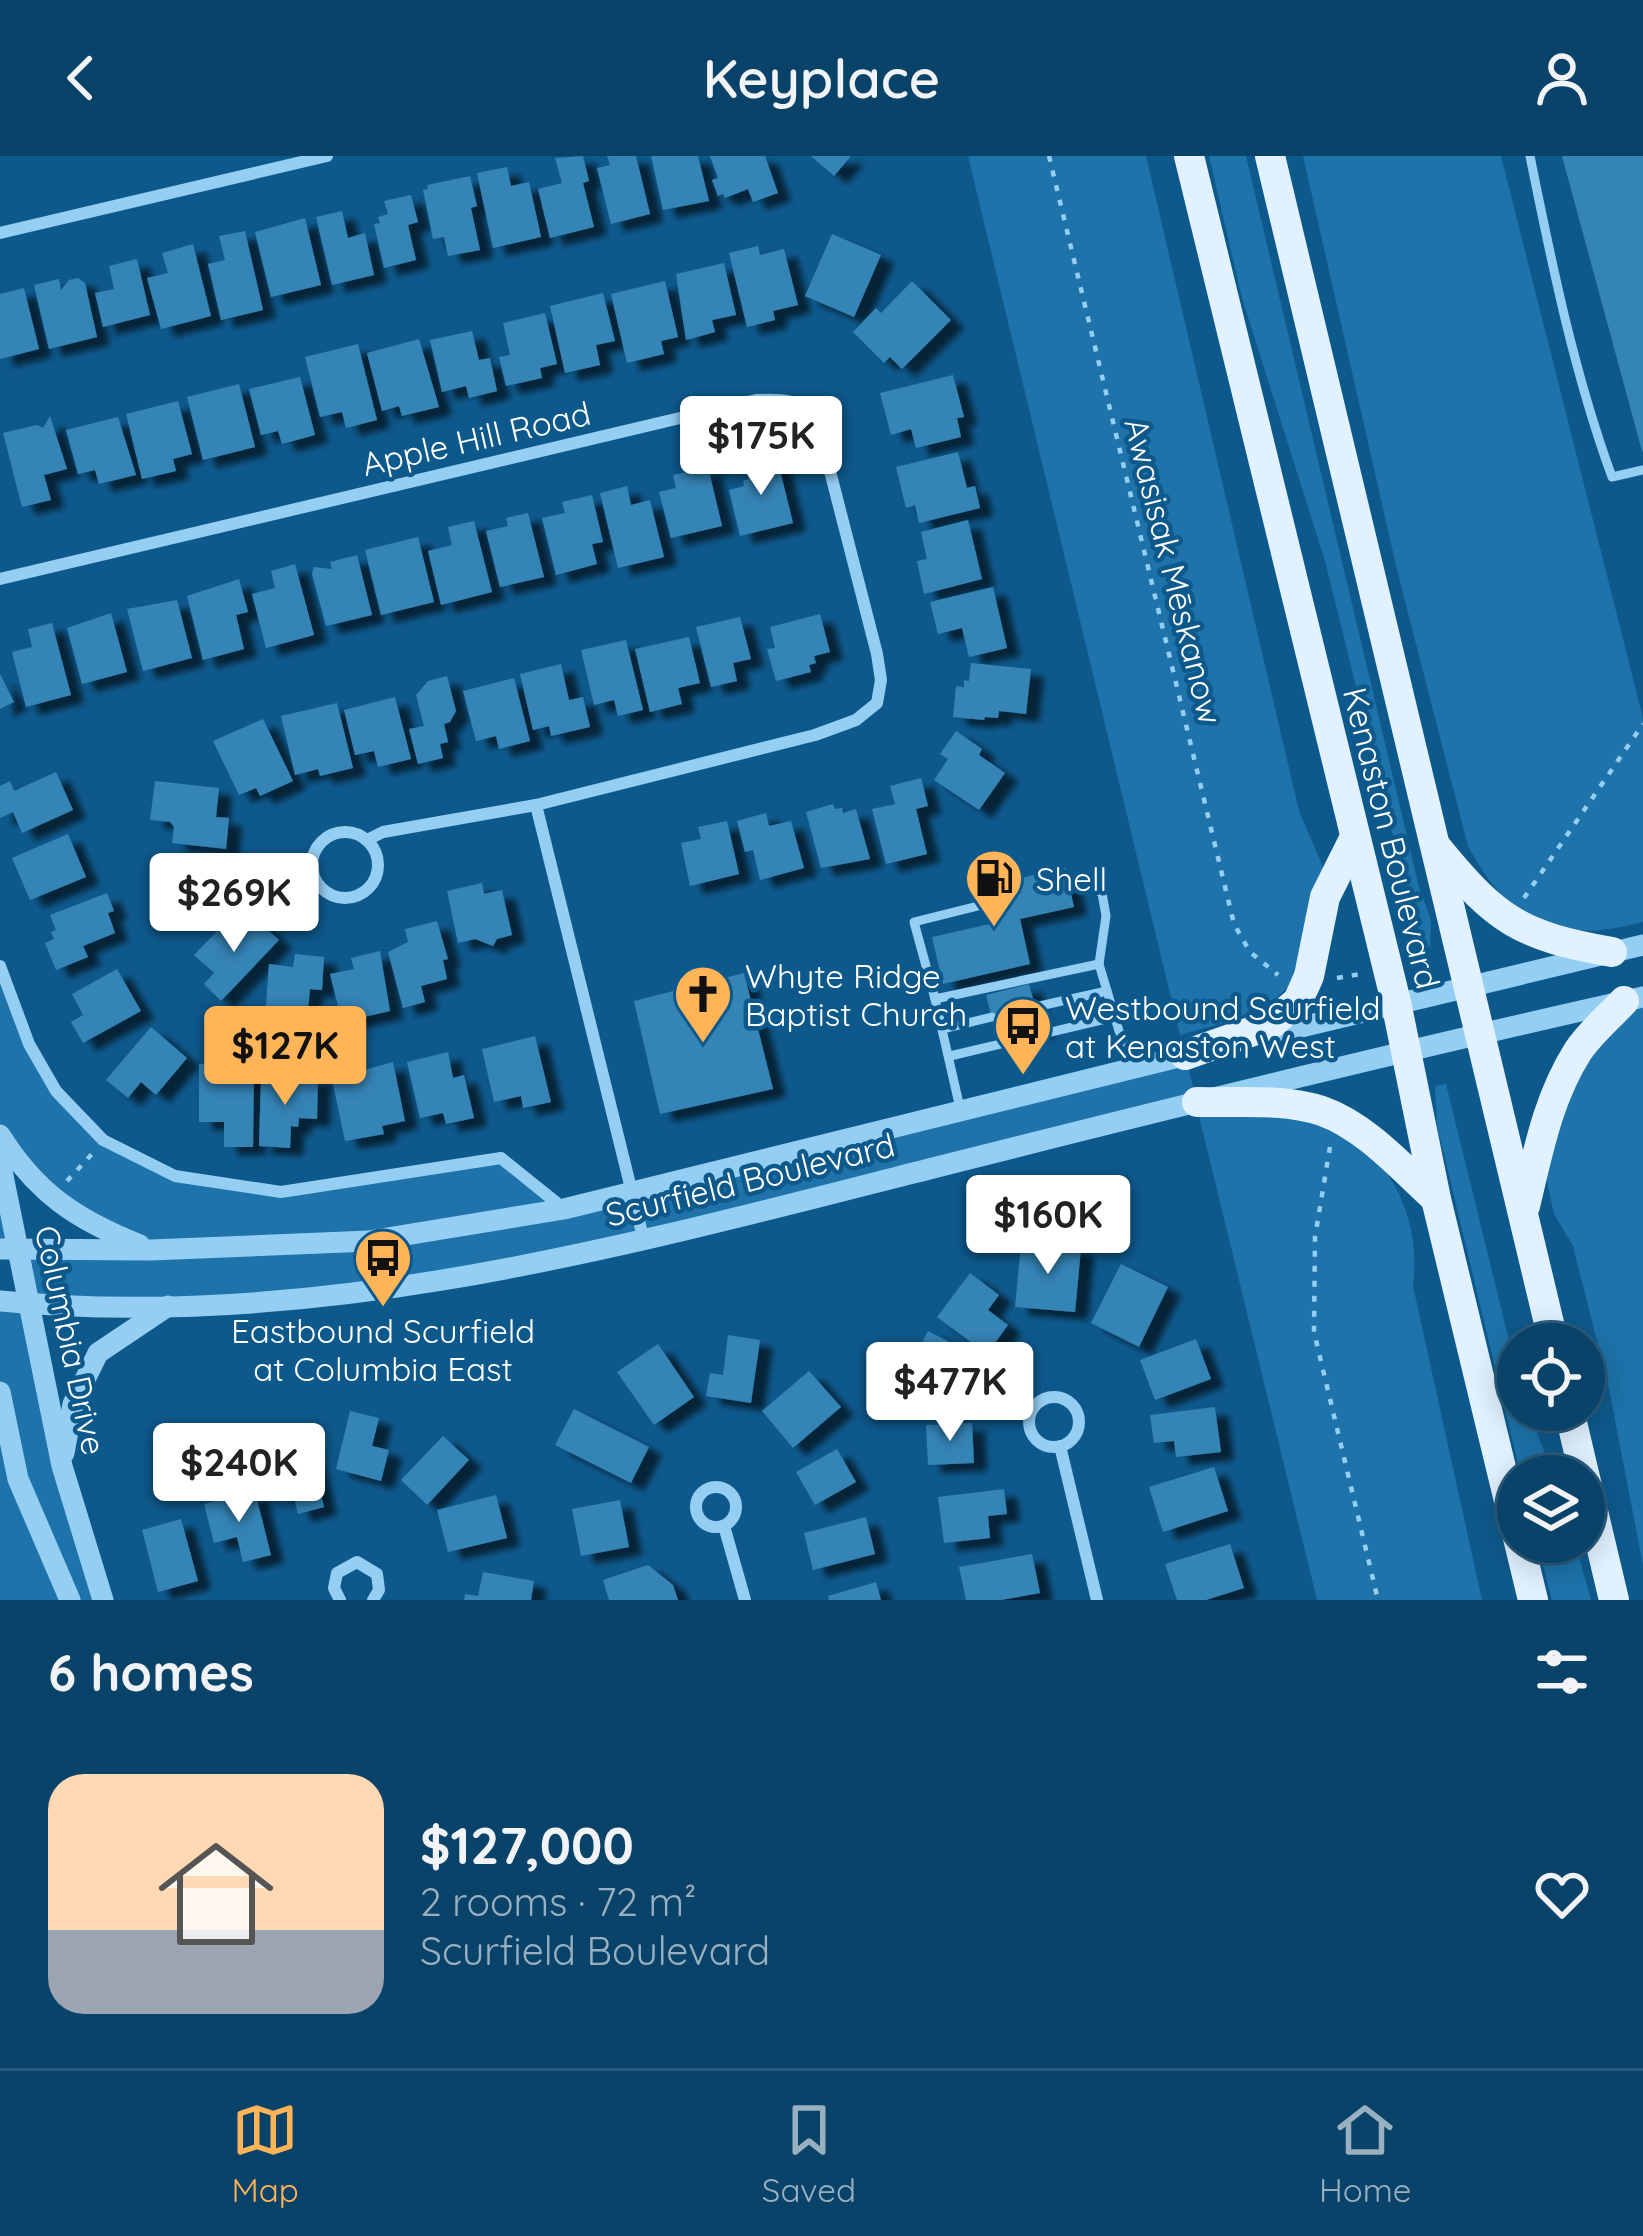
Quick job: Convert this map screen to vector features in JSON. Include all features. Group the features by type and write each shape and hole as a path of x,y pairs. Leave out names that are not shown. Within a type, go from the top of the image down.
{"main road":[{"name":"Kenaston Boulevard","path":"1189,156 1396,1002 1436,1198 1498,1455"},
{"name":"Kenaston Boulevard","path":"1270,156 1549,1323"},
{"path":"1185,1055 1270,1025 1298,1001 1309,976 1325,897 1355,837"},
{"path":"1432,842 1472,890 1510,921 1550,940 1612,952"},
{"path":"1523,1212 1547,1114 1563,1077 1580,1046 1634,999"},
{"path":"1197,1102 1290,1103 1324,1112 1384,1151 1436,1198"},
{"path":"1574,1431 1614,1600"},
{"name":"Kenaston Boulevard","path":"1524,1563 1533,1600"}],"street":[{"path":"0,233 327,156"},
{"name":"Apple Hill Road","path":"0,579 756,400 790,399 812,413 877,654 878,703 856,720 815,735 536,805 382,832 367,841 340,833 318,847 314,873 328,894 351,898 374,881 378,859 367,841"},
{"path":"536,805 644,1241"},
{"name":"Scurfield Boulevard","path":"10,1249 152,1250 369,1241 564,1209 1643,945"},
{"path":"0,966 29,1044 56,1091 104,1140"},
{"name":"Scurfield Boulevard","path":"0,1300 168,1306 389,1291 644,1241 1197,1102 1634,999"},
{"path":"0,1135 21,1169 51,1199 108,1233 152,1250"},
{"name":"Scurfield Boulevard","path":"104,1140 175,1176 281,1192 501,1158 564,1209"},
{"name":"Columbia Drive","path":"0,1161 10,1249 31,1304 62,1466 103,1600"},
{"path":"62,1466 73,1404 98,1353 168,1306"},
{"path":"0,1392 18,1479 70,1600"},
{"path":"1049,1397 1066,1400 1077,1413 1078,1430 1060,1446 1043,1445 1029,1425 1033,1408 1049,1397"},
{"path":"1060,1446 1097,1600"},
{"path":"724,1526 745,1600"},
{"path":"335,1598 337,1573 357,1562 376,1574 379,1590 373,1600"}],"lane":[{"path":"1530,156 1555,281 1592,422 1612,477 1643,470"},
{"path":"1069,885 1082,883 1102,892 1106,916 1099,964 1114,1017 1138,1067"},
{"path":"961,1112 914,922 994,902"},
{"path":"935,999 1099,964"},
{"path":"1035,1006 1107,991"},
{"path":"943,1028 992,1017"},
{"path":"950,1056 1114,1017"}],"path":[{"name":"Awasisak Mēskanow","path":"1049,156 1234,924 1250,952 1284,978"},
{"path":"60,1189 104,1140"},
{"path":"1330,1142 1315,1237 1314,1332 1378,1600"}],"shaded area":[{"path":"968,156 1146,156 1299,811 1323,867 1327,889 1301,976 1276,998 1234,1020 1180,1035"},
{"path":"1209,156 1246,156 1419,887 1431,920 1430,947 1421,950 1325,561 1242,298"},
{"path":"1303,156 1501,156 1643,718 1643,922 1585,931 1539,922 1501,894 1468,846 1397,570"},
{"path":"0,966 56,1091 103,1140 175,1176 281,1192 501,1158 564,1209 1185,1055 1197,1102 389,1291 32,1304 103,1600 0,1600 0,1301 30,1304 20,1250 0,1249 0,1161 20,1249 147,1250 51,1199 0,1135"},
{"path":"1643,1001 1643,1565 1605,1373 1605,1323 1592,1323 1573,1246 1554,1214 1545,1172 1544,1149 1613,1012"},
{"path":"1446,1084 1505,1323 1497,1323 1497,1376 1437,1125 1435,1086"},
{"path":"1279,1111 1343,1131 1377,1161 1401,1198 1413,1240 1413,1286 1482,1600 1317,1600 1199,1116"},
{"path":"1510,1431 1537,1431 1545,1455 1516,1455"},
{"path":"1542,1563 1581,1563 1591,1600 1552,1600"}],"building":[{"path":"583,156 589,181 583,183 594,227 550,238 538,189 562,183 555,158"},
{"path":"607,156 636,156 650,214 611,224 597,168 610,165"},
{"path":"651,156 698,156 709,201 663,210"},
{"path":"710,156 765,156 778,193 753,202 748,189 718,196"},
{"path":"811,156 851,156 834,176"},
{"path":"1562,156 1643,156 1643,451 1642,451"},
{"path":"507,167 511,186 529,182 541,237 493,248 477,173"},
{"path":"470,176 480,250 448,256 444,237 433,239 423,190 427,185"},
{"path":"411,195 418,222 408,225 416,260 384,268 374,224 388,214 384,201"},
{"path":"342,211 348,238 365,233 374,275 332,285 316,217"},
{"path":"305,218 321,285 271,297 255,232"},
{"path":"245,231 263,310 221,320 208,264 225,260 219,236"},
{"path":"832,234 881,255 854,317 805,296"},
{"path":"193,244 211,316 161,329 147,278 168,273 162,253"},
{"path":"758,246 760,255 784,249 798,305 773,311 775,320 747,327 729,253"},
{"path":"137,259 150,315 103,327 95,293 114,289 109,266"},
{"path":"724,263 736,315 712,320 715,332 686,340 676,274"},
{"path":"78,278 85,283 97,337 49,349 34,285 59,279 61,290"},
{"path":"665,281 678,337 661,341 664,354 627,363 611,294"},
{"path":"912,281 951,320 902,369 890,357 884,363 853,332 876,308 881,313"},
{"path":"24,288 39,349 0,359 0,294"},
{"path":"603,293 615,341 596,345 600,365 565,373 550,306"},
{"path":"545,313 557,364 540,368 542,378 506,386 499,357 510,355 503,323"},
{"path":"472,331 479,360 490,358 497,391 469,398 466,386 442,392 430,340"},
{"path":"419,339 439,407 402,416 399,406 382,411 367,353"},
{"path":"358,344 377,420 346,428 342,412 320,417 305,357"},
{"path":"953,375 964,417 957,418 961,437 916,448 911,429 891,435 880,393"},
{"path":"300,377 315,435 282,444 278,431 261,435 249,389"},
{"path":"239,384 255,447 203,460 187,397"},
{"path":"178,401 192,454 173,459 176,471 142,479 126,414"},
{"path":"50,416 67,469 44,475 51,500 22,507 3,433 37,425 43,428"},
{"path":"118,417 136,475 99,484 95,470 78,474 66,430"},
{"path":"958,452 967,488 975,486 980,508 919,523 915,505 906,508 896,467"},
{"path":"776,454 793,523 740,536 729,490 744,486 743,481 751,478 747,461"},
{"path":"708,467 722,526 671,538 659,492 676,488 673,475"},
{"path":"627,486 631,505 650,500 664,557 618,568 600,493"},
{"path":"592,495 603,542 592,544 597,564 556,575 542,518 565,513 562,502"},
{"path":"528,513 544,577 500,587 486,531 508,526 506,518"},
{"path":"968,520 982,579 924,594 917,561 927,559 921,532"},
{"path":"474,521 492,592 441,605 428,551 452,545 448,527"},
{"path":"418,537 434,602 381,615 365,550"},
{"path":"357,555 372,615 326,626 314,567 332,569 330,562"},
{"path":"295,564 314,635 266,648 252,594 275,588 271,571"},
{"path":"239,579 248,612 236,615 244,649 203,660 187,596"},
{"path":"993,587 1007,648 969,657 962,628 938,634 930,602"},
{"path":"177,600 192,658 143,671 127,609"},
{"path":"111,613 127,672 82,684 67,628"},
{"path":"820,614 830,652 814,656 811,672 776,681 767,649 775,648 770,627"},
{"path":"740,617 751,659 733,663 737,681 711,687 696,627"},
{"path":"52,623 71,695 26,707 12,652 32,647 28,629"},
{"path":"689,637 700,683 678,688 682,704 650,712 635,649"},
{"path":"626,640 643,710 618,716 614,700 594,705 581,650"},
{"path":"971,663 1031,669 1026,714 999,711 998,718 984,720 953,717 956,686 964,687 964,680 969,681"},
{"path":"561,664 569,700 583,697 590,727 551,736 549,726 533,730 520,674"},
{"path":"0,674 14,702 0,709"},
{"path":"447,676 456,711 444,724 448,742 440,744 443,758 418,764 409,729 424,726 416,695 428,681"},
{"path":"514,678 530,741 499,749 496,736 476,741 463,691"},
{"path":"395,697 411,759 378,767 374,751 355,755 344,710"},
{"path":"337,703 353,768 320,776 318,769 295,775 281,716"},
{"path":"263,719 293,781 260,796 256,788 239,795 213,741"},
{"path":"956,731 1005,773 979,810 934,780 948,759 940,754"},
{"path":"56,772 73,810 22,833 13,812 0,818 0,786 10,781 14,791"},
{"path":"921,778 928,806 916,809 927,854 886,864 872,809 895,804 890,786"},
{"path":"155,781 219,788 216,817 229,818 226,849 172,843 170,822 150,820"},
{"path":"833,804 843,813 856,809 870,859 821,868 806,812"},
{"path":"766,813 769,826 791,821 804,868 760,880 753,850 745,852 737,821"},
{"path":"727,821 739,874 690,886 681,843 701,839 698,827"},
{"path":"68,834 86,877 30,900 12,858"},
{"path":"234,858 230,906 174,909 172,861"},
{"name":"Shell","path":"1065,868 1074,907 1020,919 1030,964 943,984 932,937 999,922 990,885"},
{"path":"482,883 484,894 502,890 512,935 497,939 493,946 475,939 458,943 447,891"},
{"path":"107,893 115,933 83,946 88,957 56,970 45,943 54,939 51,932 56,930 50,915"},
{"path":"255,918 279,940 221,1001 204,984 214,973 194,955 227,921 237,930 242,925 245,929"},
{"path":"437,921 448,959 443,960 447,979 421,986 425,1002 403,1008 388,952 408,942 405,929"},
{"path":"380,951 390,1011 342,1022 330,974 354,969 351,958"},
{"path":"295,954 324,957 322,990 310,989 307,1019 265,1016 269,964 293,967"},
{"path":"117,969 141,1011 83,1043 71,1022 83,1015 72,994"},
{"name":"Whyte Ridge Baptist Church","path":"744,973 773,1089 660,1114 634,1001"},
{"path":"1029,984 1041,1030 998,1041 986,995"},
{"path":"151,1027 187,1058 156,1095 141,1082 128,1098 106,1080"},
{"path":"535,1036 551,1102 523,1108 521,1096 494,1102 482,1049"},
{"path":"448,1052 453,1078 464,1075 474,1118 446,1124 443,1113 420,1118 407,1062"},
{"path":"393,1062 405,1121 382,1126 384,1134 345,1141 332,1079"},
{"path":"199,1064 254,1066 253,1147 224,1147 224,1122 199,1122"},
{"path":"261,1078 318,1078 317,1119 299,1118 298,1127 291,1126 290,1148 259,1146"},
{"path":"1021,1243 1081,1248 1075,1312 1015,1307"},
{"path":"1121,1264 1168,1287 1139,1347 1091,1323"},
{"path":"970,1273 999,1295 988,1310 1008,1325 987,1354 937,1317"},
{"path":"928,1331 973,1354 951,1398 906,1375"},
{"path":"728,1335 760,1340 751,1403 706,1396 710,1373 723,1375"},
{"path":"1196,1339 1211,1379 1155,1400 1140,1360"},
{"path":"658,1344 694,1397 654,1425 617,1372"},
{"path":"809,1371 841,1407 793,1448 762,1411"},
{"path":"1215,1407 1221,1452 1176,1457 1174,1441 1154,1443 1150,1415"},
{"path":"574,1409 649,1447 631,1483 555,1445"},
{"path":"350,1411 379,1418 372,1446 389,1450 381,1481 336,1469"},
{"path":"972,1423 974,1463 928,1465 926,1425"},
{"path":"443,1436 469,1460 427,1505 401,1480"},
{"path":"308,1443 324,1507 298,1514 292,1491 278,1495 267,1454"},
{"path":"837,1449 856,1482 815,1505 796,1472"},
{"path":"1214,1467 1228,1511 1163,1532 1149,1487"},
{"path":"1004,1489 1007,1514 988,1516 990,1538 944,1543 938,1497"},
{"path":"255,1492 271,1555 243,1562 237,1537 214,1543 204,1504"},
{"path":"496,1495 507,1538 448,1552 437,1510"},
{"path":"620,1500 629,1547 581,1556 572,1509"},
{"path":"866,1517 875,1554 813,1570 804,1533"},
{"path":"181,1519 198,1581 158,1592 142,1530"},
{"path":"1230,1544 1244,1588 1206,1600 1177,1600 1165,1564"},
{"path":"1032,1554 1040,1593 966,1600 959,1567"},
{"path":"648,1565 673,1585 678,1600 609,1600 603,1580"},
{"path":"483,1572 534,1581 531,1600 464,1600 465,1594 478,1596"},
{"path":"876,1582 881,1600 829,1600 828,1596"}],"place":[{"name":"Shell","path":"994,929"},
{"name":"Whyte Ridge Baptist Church","path":"703,1045"},
{"name":"Westbound Scurfield at Kenaston West","path":"1023,1077"},
{"name":"Eastbound Scurfield at Columbia East","path":"383,1309"}]}
